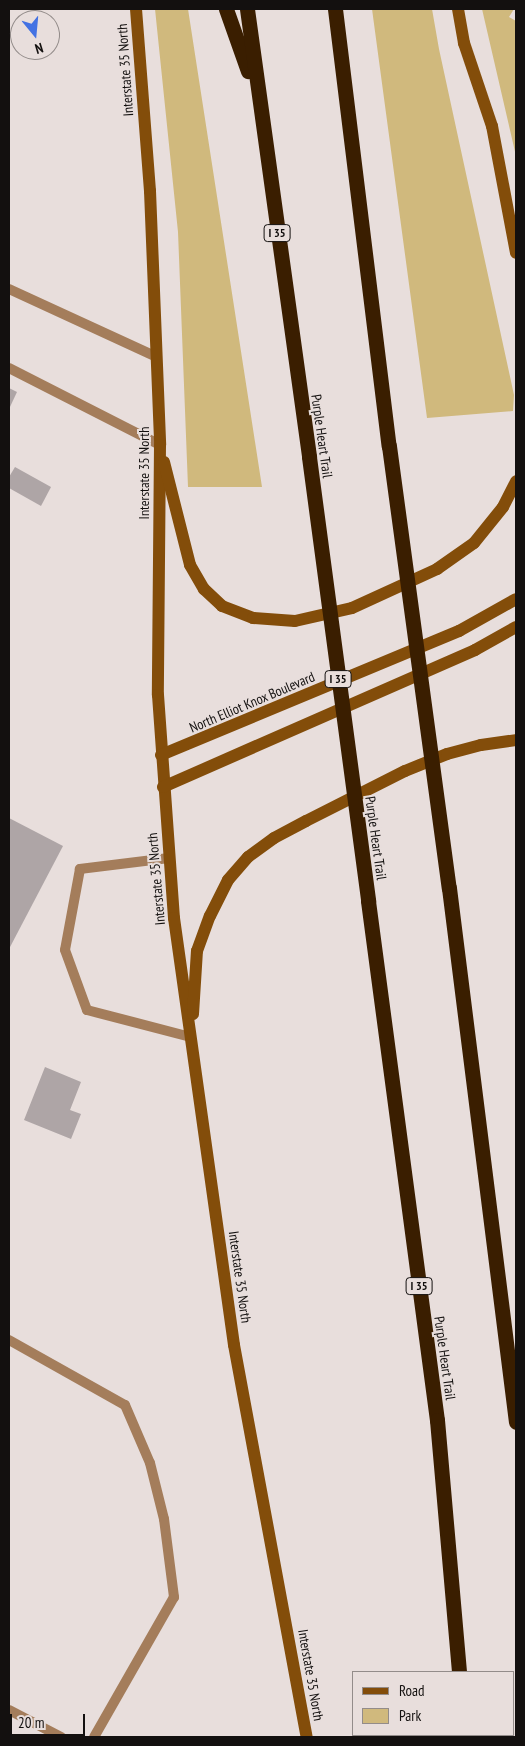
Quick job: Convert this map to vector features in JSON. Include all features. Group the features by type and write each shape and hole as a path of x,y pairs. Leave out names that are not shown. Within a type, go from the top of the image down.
{"highway":[{"path":"226,9 258,100"},
{"name":"Purple Heart Trail","path":"246,9 309,457 437,1420 459,1671"},
{"path":"335,9 389,446 449,888 516,1422"}],"main road":[{"name":"Interstate 35 North","path":"136,9 150,191 160,445 158,696 163,787 174,918 234,1345 307,1737"},
{"path":"458,9 464,43 492,126 516,252"},
{"path":"160,445 190,565 204,589 222,606 253,618 295,621 352,608 437,570 474,543 503,507 516,480"},
{"name":"North Elliot Knox Boulevard","path":"161,755 459,631 516,599"},
{"path":"163,787 474,650 516,628"},
{"path":"191,1037 197,951 210,916 228,880 248,857 274,838 405,771 481,745 516,740"}],"lane":[{"path":"9,289 157,357"},
{"path":"9,368 160,445"},
{"path":"169,858 80,869 65,950 88,1010 191,1037"},
{"path":"9,1340 125,1405 150,1463 164,1519 174,1596 94,1737"},
{"path":"9,1710 61,1737"}],"green space":[{"path":"155,9 188,9 262,487 188,487 178,232"},
{"path":"372,9 432,9 514,395 513,411 427,418"},
{"path":"482,9 514,9 509,17 516,21 516,156"}],"building":[{"path":"9,388 17,392 9,409"},
{"path":"15,467 51,487 41,506 9,488 9,477"},
{"path":"9,818 63,846 9,949"},
{"path":"45,1067 81,1082 70,1110 81,1114 71,1139 24,1120"}]}
